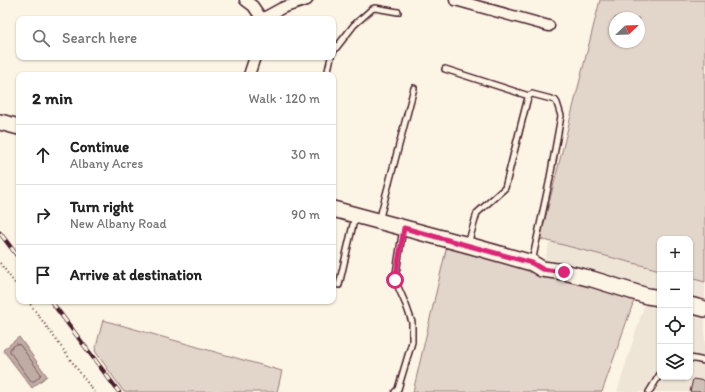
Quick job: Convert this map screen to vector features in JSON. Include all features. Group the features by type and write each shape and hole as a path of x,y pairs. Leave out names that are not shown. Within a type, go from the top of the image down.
{"main road":[{"path":"0,122 16,126"},
{"path":"336,210 532,263 542,269 564,272 657,298"},
{"path":"693,306 705,309"}],"street":[{"path":"245,0 253,6 260,16"},
{"path":"267,16 282,8 307,0"},
{"path":"455,0 549,26"},
{"path":"250,72 254,60"}],"lane":[{"path":"336,48 354,26 372,9 374,8 398,12"},
{"path":"328,72 330,60"},
{"path":"445,69 529,96 532,94 555,100 557,103 561,116 532,263"},
{"path":"379,221 414,88"},
{"path":"468,245 477,213 505,188 529,96"},
{"path":"338,285 356,215"},
{"path":"395,392 398,389 412,342 412,322 395,280 404,228"},
{"path":"693,359 705,361"},
{"path":"649,392 657,379"}],"path":[{"path":"0,263 16,285"},
{"path":"30,304 94,392"}],"shaded area":[{"path":"600,0 705,0 705,282 693,279 693,236 657,236 657,269 540,239"},
{"path":"619,0 705,0 705,392 617,392 647,296 542,269 609,35 609,48 645,48 645,12 616,12"},
{"path":"448,241 638,289 602,392 413,392"},
{"path":"103,320 282,371 277,392 124,392 95,351"}],"water":[{"path":"19,337 47,376 32,388 3,350"}],"building":[{"path":"693,379 705,381 705,392 690,392"}],"railway":[{"path":"0,233 16,254"},
{"path":"53,304 119,392"}],"route":[{"path":"395,280 404,228 532,263 542,269 564,272"}]}
